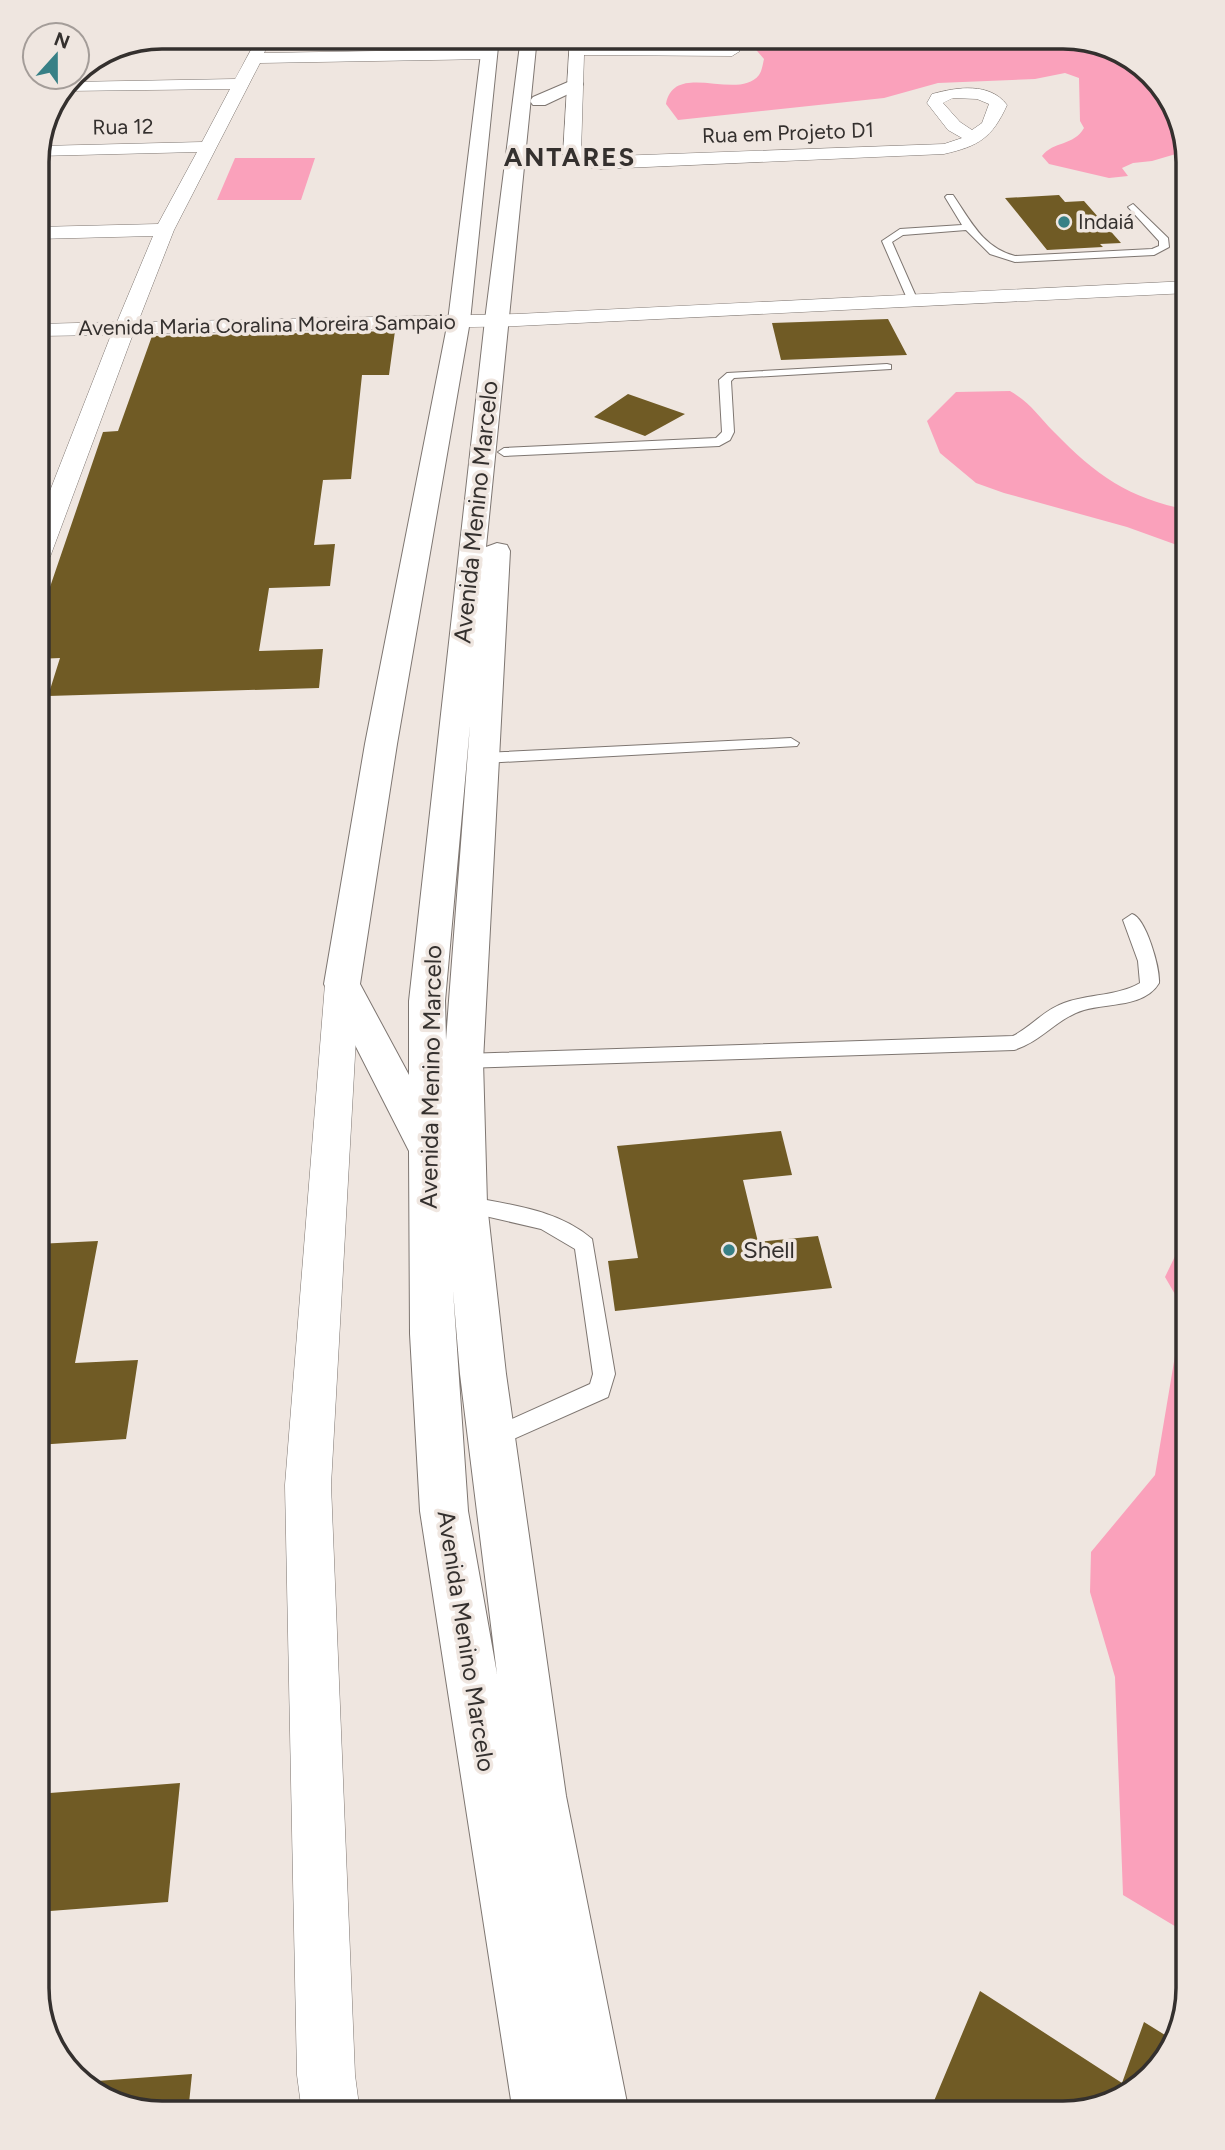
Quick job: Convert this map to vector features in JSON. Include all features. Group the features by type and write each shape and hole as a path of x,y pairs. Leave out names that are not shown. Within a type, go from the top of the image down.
{"main road":[{"path":"429,1150 342,984 381,744 458,321 490,49"},
{"name":"Avenida Menino Marcelo","path":"528,49 495,436 427,1001 432,1334 444,1511 542,2101"},
{"name":"Avenida Menino Marcelo","path":"507,320 539,101 562,49"},
{"path":"539,101 575,85"},
{"name":"Avenida Menino Marcelo","path":"495,436 484,758 464,1061 466,1204 491,1439 539,1796 596,2101"},
{"path":"429,481 495,436"}],"street":[{"path":"49,526 165,230 259,49"},
{"path":"254,58 431,49"},
{"path":"568,49 575,85"},
{"path":"700,49 733,51"},
{"path":"91,87 240,84"},
{"name":"Rua em Projeto D1","path":"575,85 572,155 584,162 601,164 944,149 966,144 973,137"},
{"name":"Rua 12","path":"50,151 208,147"},
{"path":"49,233 165,230"},
{"name":"Avenida Maria Coralina Moreira Sampaio","path":"49,330 507,320 1176,288"},
{"path":"329,2101 326,2075 308,1485 342,984"}],"lane":[{"path":"950,197 986,249 1014,259 1154,252 1164,247 1164,240 1133,207"},
{"path":"913,301 887,241 900,232 969,227"},
{"path":"495,436 719,442 728,432 725,380 731,375 887,367"},
{"path":"484,758 791,743"},
{"path":"464,1061 1014,1043 1026,1040 1039,1025 1060,1011 1087,1002 1139,993 1147,987 1151,981 1149,969 1132,920"},
{"path":"466,1204 555,1225 576,1235 585,1245 604,1374 600,1390 491,1439"}],"shaded area":[{"path":"755,49 1085,51 1126,68 1148,87 1170,125 1175,154 1133,163 1122,168 1128,176 1109,178 1049,164 1042,156 1052,148 1075,138 1084,128 1080,121 1079,78 1065,73 1035,79 938,83 884,98 678,120 666,104 671,91 681,85 737,85 749,82 759,75 764,59"},
{"path":"235,158 315,158 301,200 217,200"},
{"path":"1010,391 1018,396 1084,461 1114,483 1148,499 1176,507 1176,545 1127,527 976,483 940,453 927,421 956,392"},
{"path":"1176,1254 1176,1296 1165,1277"},
{"path":"1176,1350 1176,1927 1123,1895 1115,1677 1090,1592 1091,1552 1155,1475"}],"building":[{"name":"Indaiá","path":"1059,195 1065,202 1084,201 1121,243 1100,244 1103,247 1047,250 1005,198"},
{"path":"888,319 907,355 781,360 772,323"},
{"path":"395,331 389,375 362,375 351,479 323,480 314,545 335,544 330,586 269,588 259,651 323,649 319,688 49,696 60,658 49,658 49,590 103,432 118,431 152,336"},
{"path":"628,394 685,414 645,436 594,417"},
{"name":"Shell","path":"781,1131 792,1175 743,1180 758,1242 818,1236 832,1288 615,1311 608,1261 638,1258 617,1146"},
{"path":"98,1241 75,1363 138,1360 126,1439 49,1444 49,1243"},
{"path":"180,1783 168,1902 49,1911 49,1793"},
{"path":"980,1991 1122,2083 1144,2022 1165,2035 1153,2057 1143,2068 1126,2082 1092,2097 1063,2101 934,2101"},
{"path":"192,2074 189,2101 140,2099 125,2095 98,2081"}],"place":[{"name":"Indaiá","path":"1064,222"},
{"name":"Shell","path":"729,1250"}],"district":[{"name":"ANTARES","path":"570,157"}]}
